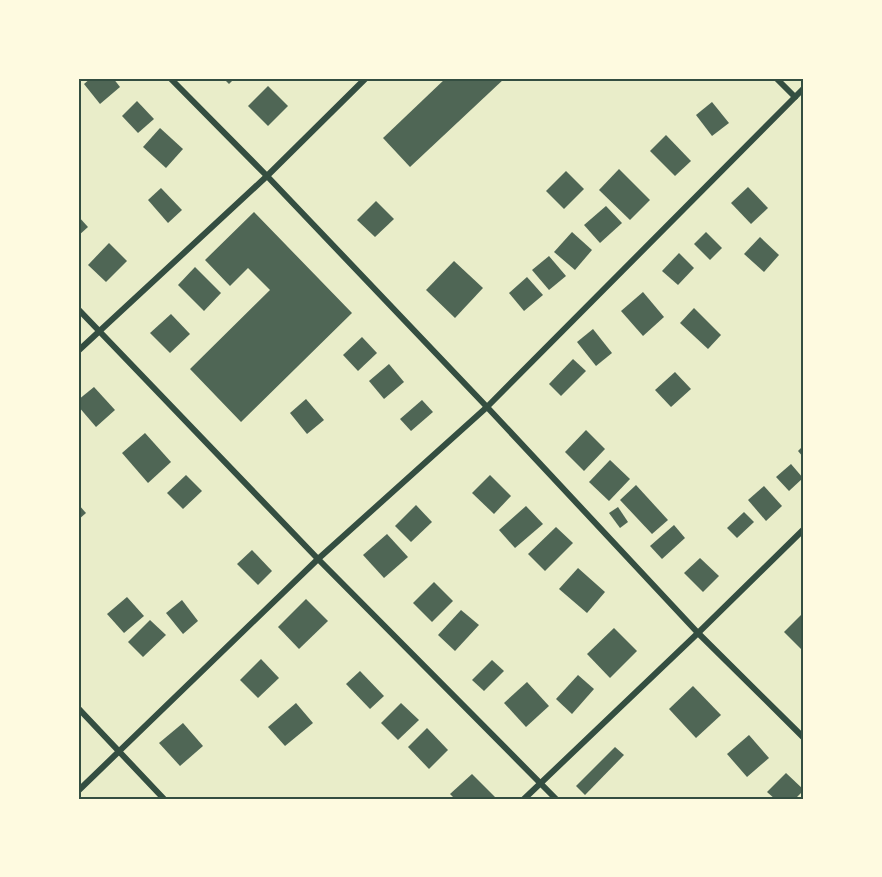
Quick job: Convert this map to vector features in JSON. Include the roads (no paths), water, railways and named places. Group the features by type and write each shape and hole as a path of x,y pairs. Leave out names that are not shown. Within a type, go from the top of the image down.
{"street":[{"path":"170,78 267,176 699,633 804,738"},
{"path":"78,351 267,176 366,78"},
{"path":"776,78 795,97"},
{"path":"78,791 318,559 487,407 804,88"},
{"path":"78,309 318,559 556,799"},
{"path":"524,799 699,633 804,529"},
{"path":"78,708 164,799"}]}
